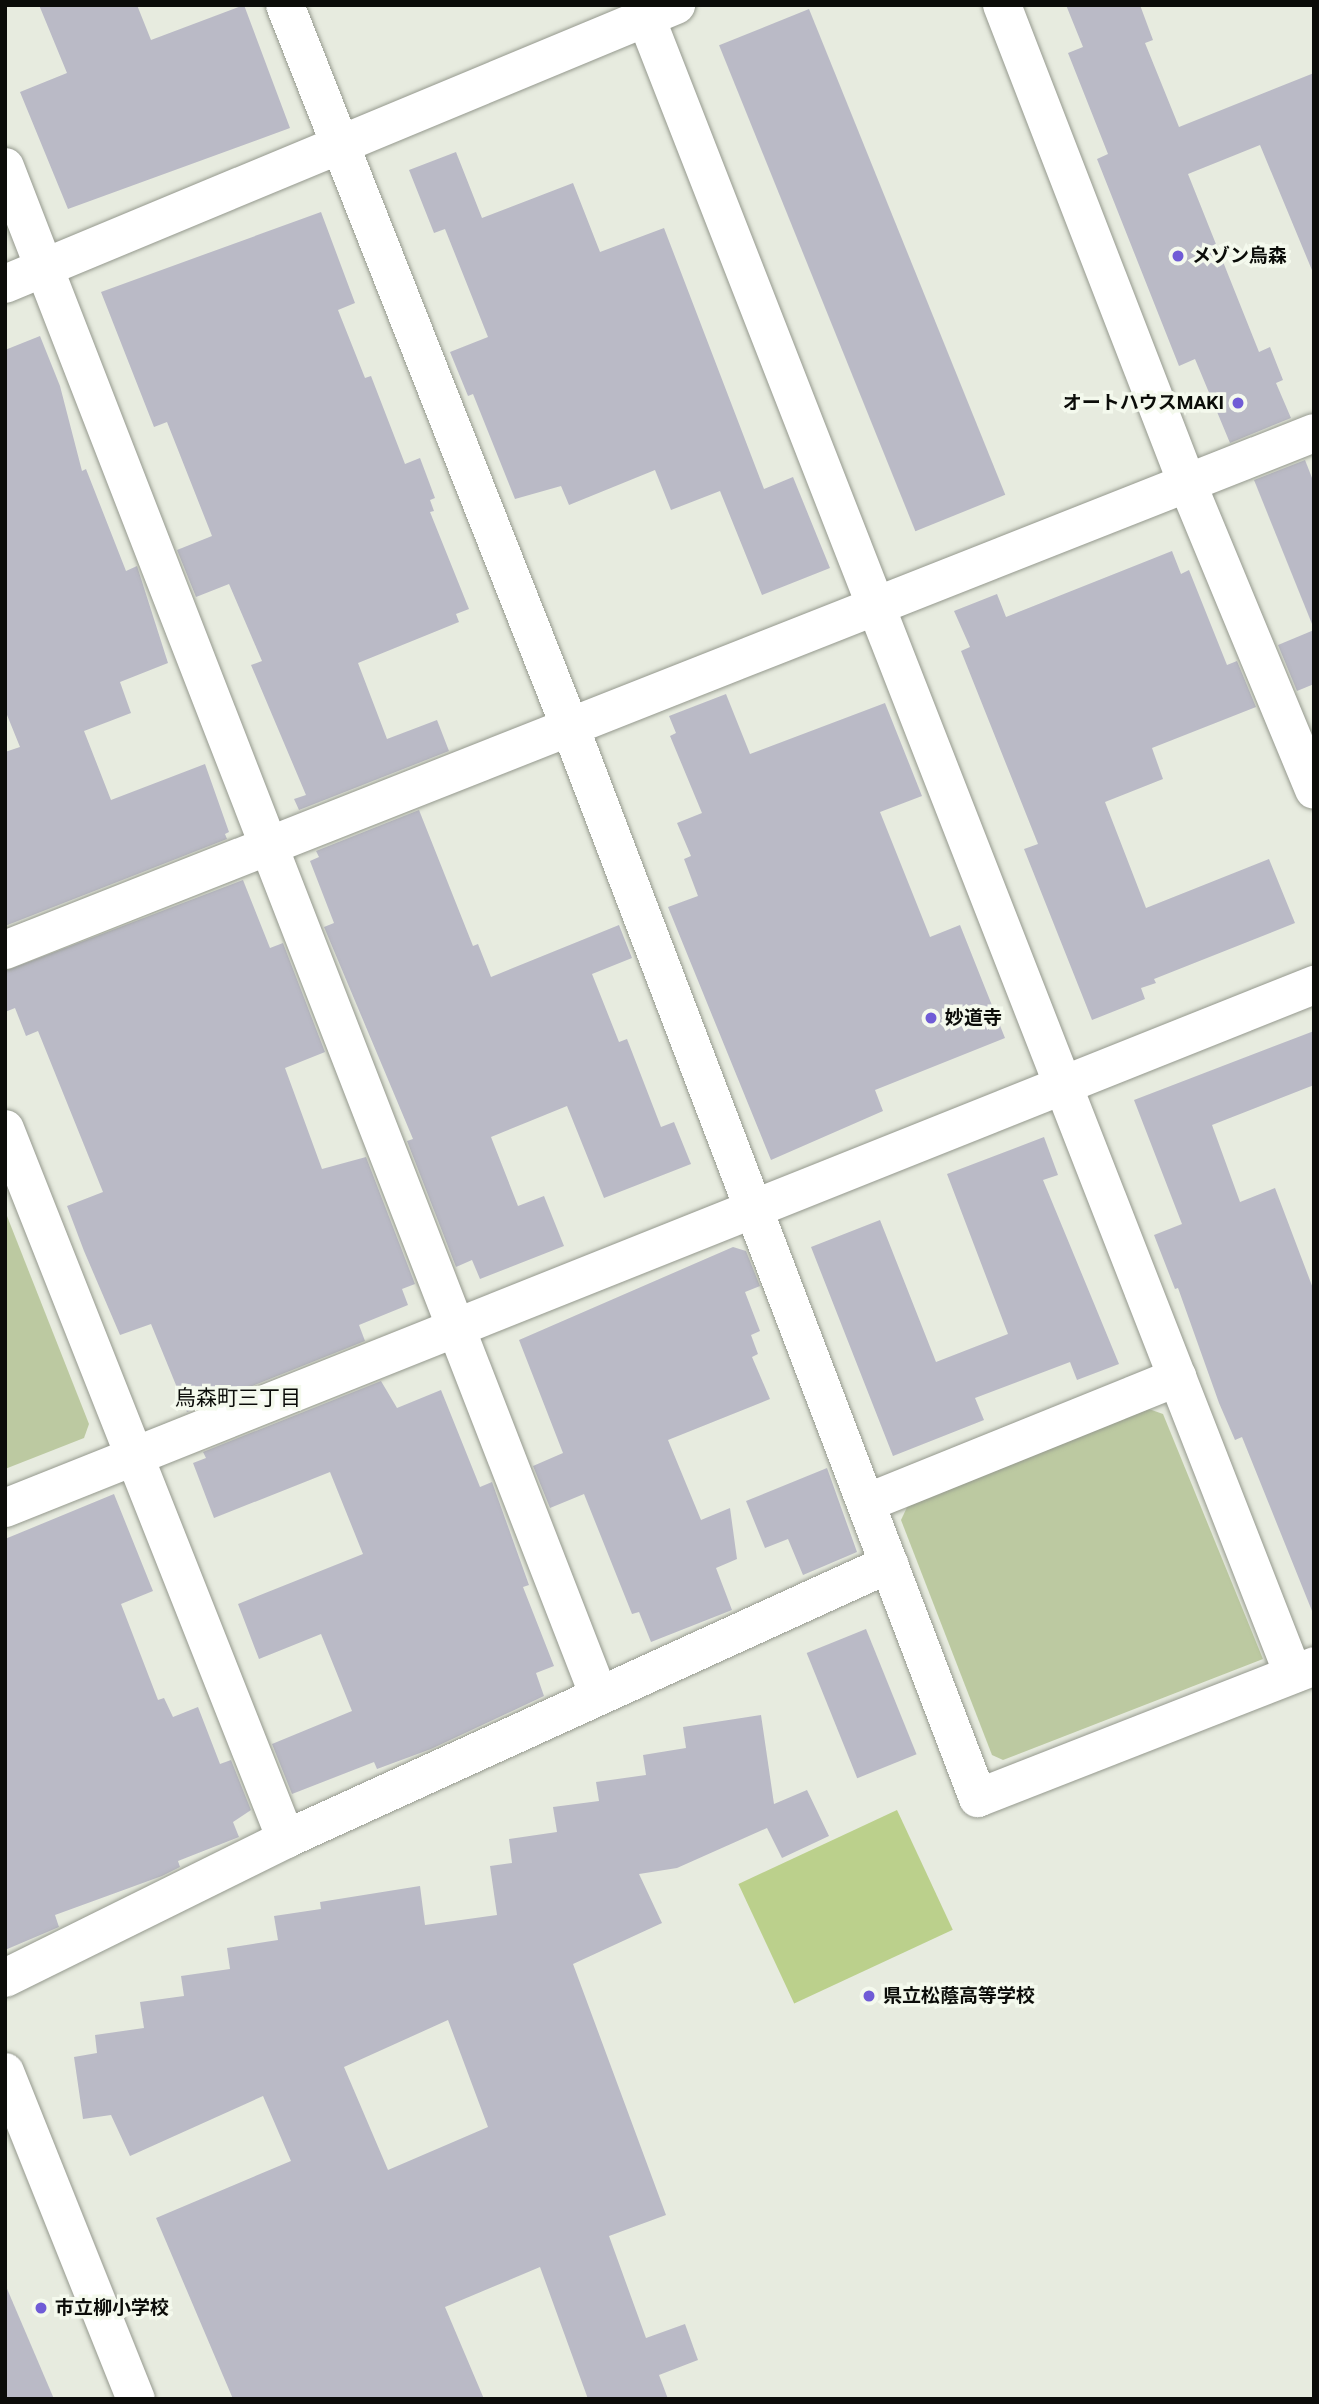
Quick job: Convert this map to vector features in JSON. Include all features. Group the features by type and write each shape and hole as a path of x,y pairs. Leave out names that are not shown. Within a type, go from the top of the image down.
{"street":[{"path":"5,285 339,145 654,9 878,605 1178,1377 1303,1670 978,1798 570,727 339,145 285,5"},
{"path":"1002,5 1187,483 1314,790"},
{"path":"5,167 599,1696"},
{"path":"5,950 1314,433"},
{"path":"5,1508 1314,985"},
{"path":"5,1129 286,1839"},
{"path":"866,1503 1178,1377"},
{"path":"5,1978 286,1839 889,1564"},
{"path":"5,2072 136,2399"}],"shaded area":[{"path":"5,1211 89,1424 84,1438 5,1469"},
{"path":"1146,1408 1163,1414 1263,1659 1003,1760 992,1755 901,1520 909,1503"},
{"path":"897,1810 953,1930 794,2004 738,1884"}],"building":[{"path":"39,5 137,5 151,40 244,5 290,128 68,209 20,92 67,73"},
{"path":"1066,5 1140,5 1153,40 1145,43 1179,127 1314,73 1314,275 1260,145 1188,174 1259,352 1270,347 1283,380 1276,383 1291,418 1230,443 1195,359 1179,366 1097,159 1108,154 1068,53 1083,47"},
{"path":"809,9 1005,495 915,531 719,45"},
{"path":"456,152 482,218 573,183 600,252 664,228 764,489 793,477 830,568 762,595 720,491 671,510 655,470 569,505 561,486 515,499 473,394 468,396 450,352 488,337 445,229 434,233 409,170"},
{"path":"321,212 355,303 338,310 365,378 371,376 405,464 420,458 435,498 430,500 434,511 430,512 469,609 456,614 459,622 358,663 387,739 437,720 449,751 299,810 294,799 306,795 251,665 262,661 229,584 196,597 177,550 212,536 167,422 154,427 101,292"},
{"path":"40,336 60,386 82,471 86,469 126,571 137,566 168,663 120,682 131,713 84,731 111,800 205,764 229,832 225,834 227,839 5,926 5,752 20,747 5,710 5,350"},
{"path":"1305,460 1314,483 1312,624 1254,480"},
{"path":"1172,551 1181,574 1189,570 1227,665 1237,661 1256,707 1152,748 1163,779 1105,802 1146,908 1269,859 1295,923 1154,979 1156,983 1141,988 1145,999 1092,1020 1024,849 1038,844 961,651 970,647 954,611 997,594 1006,617"},
{"path":"1314,630 1314,684 1297,691 1278,645"},
{"path":"726,694 750,754 885,703 922,796 880,812 930,937 960,925 1005,1038 875,1090 883,1111 771,1160 668,907 698,896 684,859 691,856 677,823 702,813 670,736 676,733 669,716"},
{"path":"419,810 473,946 478,944 491,977 619,925 632,958 592,974 619,1042 627,1039 661,1127 674,1122 691,1164 604,1198 567,1106 491,1137 518,1206 544,1196 564,1246 480,1279 472,1260 456,1267 407,1141 413,1139 324,927 334,923 310,861 319,857 316,851"},
{"path":"243,880 270,948 283,943 325,1052 285,1068 322,1169 366,1157 415,1284 402,1289 408,1305 359,1325 365,1341 187,1412 151,1324 120,1335 84,1251 67,1206 103,1192 38,1031 26,1036 15,1008 5,1012 5,971"},
{"path":"1314,1031 1314,1085 1212,1125 1240,1202 1275,1188 1314,1291 1312,1611 1242,1437 1235,1440 1219,1403 1178,1288 1175,1289 1154,1235 1182,1224 1134,1100"},
{"path":"1044,1137 1058,1175 1043,1180 1119,1364 1077,1380 1070,1362 975,1398 984,1420 893,1456 811,1247 880,1220 936,1362 1008,1334 947,1174"},
{"path":"733,1247 746,1251 760,1286 745,1292 760,1331 751,1335 758,1354 752,1357 770,1399 668,1440 701,1520 730,1508 737,1559 716,1568 732,1610 651,1642 639,1612 632,1614 584,1494 550,1508 533,1466 563,1453 519,1340"},
{"path":"381,1381 397,1408 441,1390 480,1487 492,1482 529,1585 523,1587 554,1666 536,1673 544,1696 431,1749 377,1769 374,1762 292,1794 272,1744 352,1711 321,1634 259,1659 238,1604 363,1554 330,1472 214,1518 193,1463 206,1458 203,1452"},
{"path":"827,1468 857,1552 803,1575 788,1539 765,1548 746,1501"},
{"path":"114,1494 153,1591 121,1604 158,1700 164,1698 173,1717 198,1707 220,1764 231,1760 251,1810 233,1822 239,1837 178,1861 180,1867 162,1876 55,1915 59,1927 5,1950 5,1539"},
{"path":"866,1629 917,1754 857,1778 807,1653"},
{"path":"761,1715 774,1804 807,1790 829,1836 782,1858 767,1828 677,1868 639,1874 662,1923 573,1964 666,2215 609,2236 646,2338 685,2324 698,2360 659,2375 668,2399 588,2399 540,2267 445,2307 484,2399 233,2399 156,2218 291,2161 263,2096 130,2156 111,2115 83,2119 74,2057 97,2053 95,2035 144,2028 140,2002 184,1996 181,1976 230,1969 227,1948 278,1940 274,1916 321,1909 320,1902 420,1886 425,1925 497,1915 490,1866 512,1863 509,1839 557,1832 553,1807 599,1801 596,1782 646,1775 643,1755 686,1748 683,1727","holes":["448,2020 488,2127 388,2170 344,2067"]},
{"path":"5,2284 54,2399 5,2399"}],"place":[{"name":"メゾン烏森","path":"1178,256"},
{"name":"オートハウスMAKI","path":"1238,403"},
{"name":"妙道寺","path":"931,1018"},
{"name":"県立松蔭高等学校","path":"869,1996"},
{"name":"市立柳小学校","path":"41,2308"}],"district":[{"name":"烏森町三丁目","path":"238,1398"}]}
